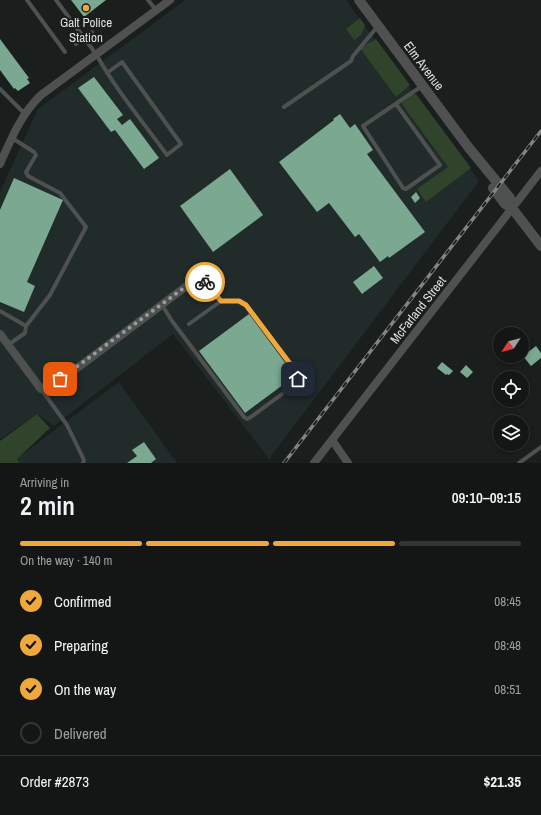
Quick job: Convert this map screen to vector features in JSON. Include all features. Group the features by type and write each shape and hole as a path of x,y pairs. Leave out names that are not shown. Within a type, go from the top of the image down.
{"street":[{"path":"0,164 24,113 41,95 170,0"},
{"name":"Elm Avenue","path":"359,0 497,188 510,198 512,208 541,246"},
{"name":"McFarland Street","path":"314,463 541,171"},
{"path":"0,334 41,389 50,386 80,366 200,276"},
{"path":"332,440 348,463"}],"lane":[{"path":"27,0 65,52"},
{"path":"56,0 96,54 107,74 167,155 181,144 122,62 107,74"},
{"path":"148,0 156,11"},
{"path":"284,107 351,61 353,56 378,26"},
{"path":"76,44 92,32"},
{"path":"396,104 440,165 406,189 403,188 363,126 422,86"},
{"path":"0,89 24,113"},
{"path":"8,345 25,333 26,326 50,295 86,227 60,193 28,176 26,172 36,155 12,137"},
{"path":"200,276 221,301"},
{"path":"162,305 172,321 247,419 297,383 297,373 246,305 239,301 221,301 190,324"},
{"path":"0,311 26,326"},
{"path":"41,389 67,425 84,460 83,463"},
{"path":"519,463 541,447"}],"shaded area":[{"path":"185,0 346,0 479,181 269,459 173,334 54,426 37,414 0,439 0,192 38,109"},
{"path":"119,382 177,463 19,463 16,459"}],"green space":[{"path":"360,18 365,25 361,35 354,40 346,29"},
{"path":"376,39 410,85 396,97 360,48"},
{"path":"416,94 471,168 426,202 417,189 448,167 401,103"},
{"path":"37,414 50,428 17,459 19,463 0,463 0,441"}],"building":[{"name":"Galt Police Station","path":"71,0 106,0 84,17"},
{"path":"0,39 29,78 27,79 30,83 18,91 15,88 14,89 0,70"},
{"path":"94,77 123,115 117,119 122,125 130,119 159,158 144,169 115,130 111,132 78,88"},
{"path":"340,114 350,128 355,124 373,150 367,154 425,232 389,258 388,256 380,262 359,234 355,237 329,203 317,212 279,162"},
{"path":"230,169 263,215 213,252 180,206"},
{"path":"14,178 63,200 27,282 35,286 24,312 0,302 0,210"},
{"path":"416,192 420,198 415,203 411,197"},
{"path":"374,266 383,278 362,294 353,282"},
{"path":"249,314 295,376 245,413 199,351"},
{"path":"536,346 541,353 541,358 531,366 529,363 529,351"},
{"path":"442,362 453,371 449,375 446,375 437,368"},
{"path":"466,365 473,372 467,378 460,372"},
{"path":"144,442 156,459 151,463 127,463 137,456 132,450"}],"railway":[{"path":"284,463 541,131"}],"way so far":[{"path":"60,379 80,366 200,276 205,282"}],"place":[{"name":"Galt Police Station","path":"86,8"}],"route":[{"path":"205,282 221,301 233,300 239,301 246,305 297,373 298,379"}]}
